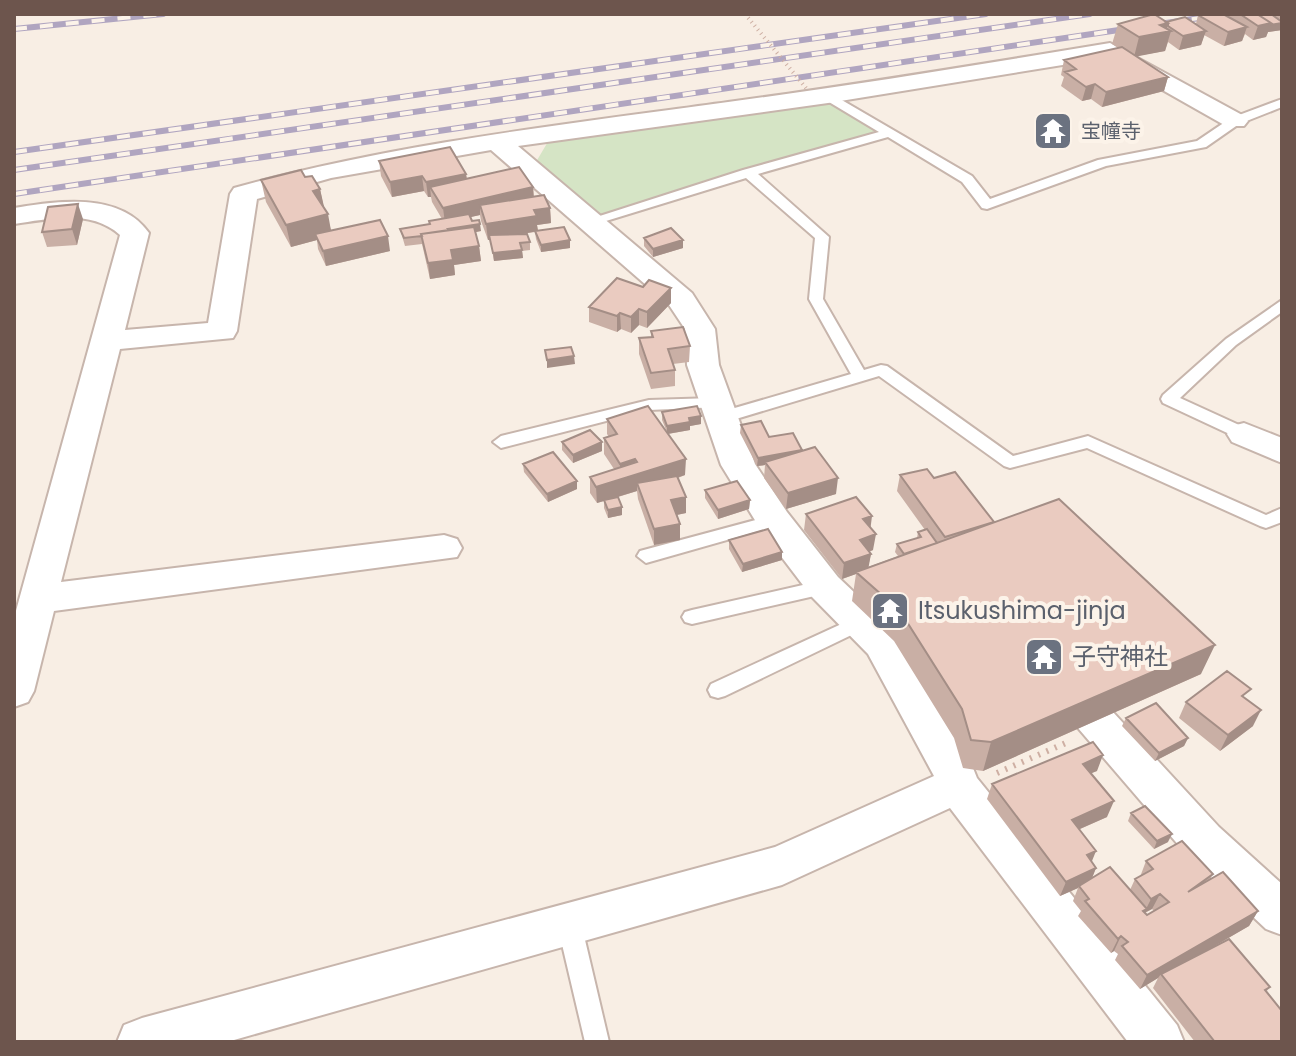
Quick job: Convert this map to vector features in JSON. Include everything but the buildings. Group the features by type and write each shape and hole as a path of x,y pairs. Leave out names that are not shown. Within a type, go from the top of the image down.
{"street":[{"path":"106,341 222,331 244,194 327,171 433,150 1110,50 1235,121"},
{"path":"497,142 681,299 700,329 703,365 738,465 774,521 825,587 882,643 954,771 957,785 1159,1042"},
{"path":"14,216 62,208 89,210 112,217 128,225 135,233 14,691"},
{"path":"1244,434 1282,452"},
{"path":"40,599 444,548"},
{"path":"1088,711 1203,841 1282,914"},
{"path":"142,1042 782,865 957,785"}],"lane":[{"path":"817,92 967,179 987,205 1103,163 1201,144 1235,121 1282,103"},
{"path":"588,222 890,133"},
{"path":"748,173 822,237 816,299 860,376"},
{"path":"1244,434 1169,399 1231,342 1282,305"},
{"path":"501,442 649,405 717,411 881,370 1010,462 1088,442 1266,522 1282,514"},
{"path":"646,556 774,521"},
{"path":"692,617 825,587"},
{"path":"718,690 861,622"},
{"path":"569,923 597,1042"}],"path":[{"path":"745,14 817,92"},
{"path":"957,785 986,778 1088,711"}],"green space":[{"path":"829,101 879,134 756,166 594,218 533,167 549,140"}],"railway":[{"path":"14,29 163,14"},
{"path":"14,152 986,14"},
{"path":"14,170 1090,14"},
{"path":"1166,23 1226,14"},
{"path":"14,194 1139,27"}],"place":[{"name":"宝幢寺","path":"1053,131"},
{"name":"Itsukushima-jinja","path":"890,611"},
{"name":"子守神社","path":"1044,657"}]}
